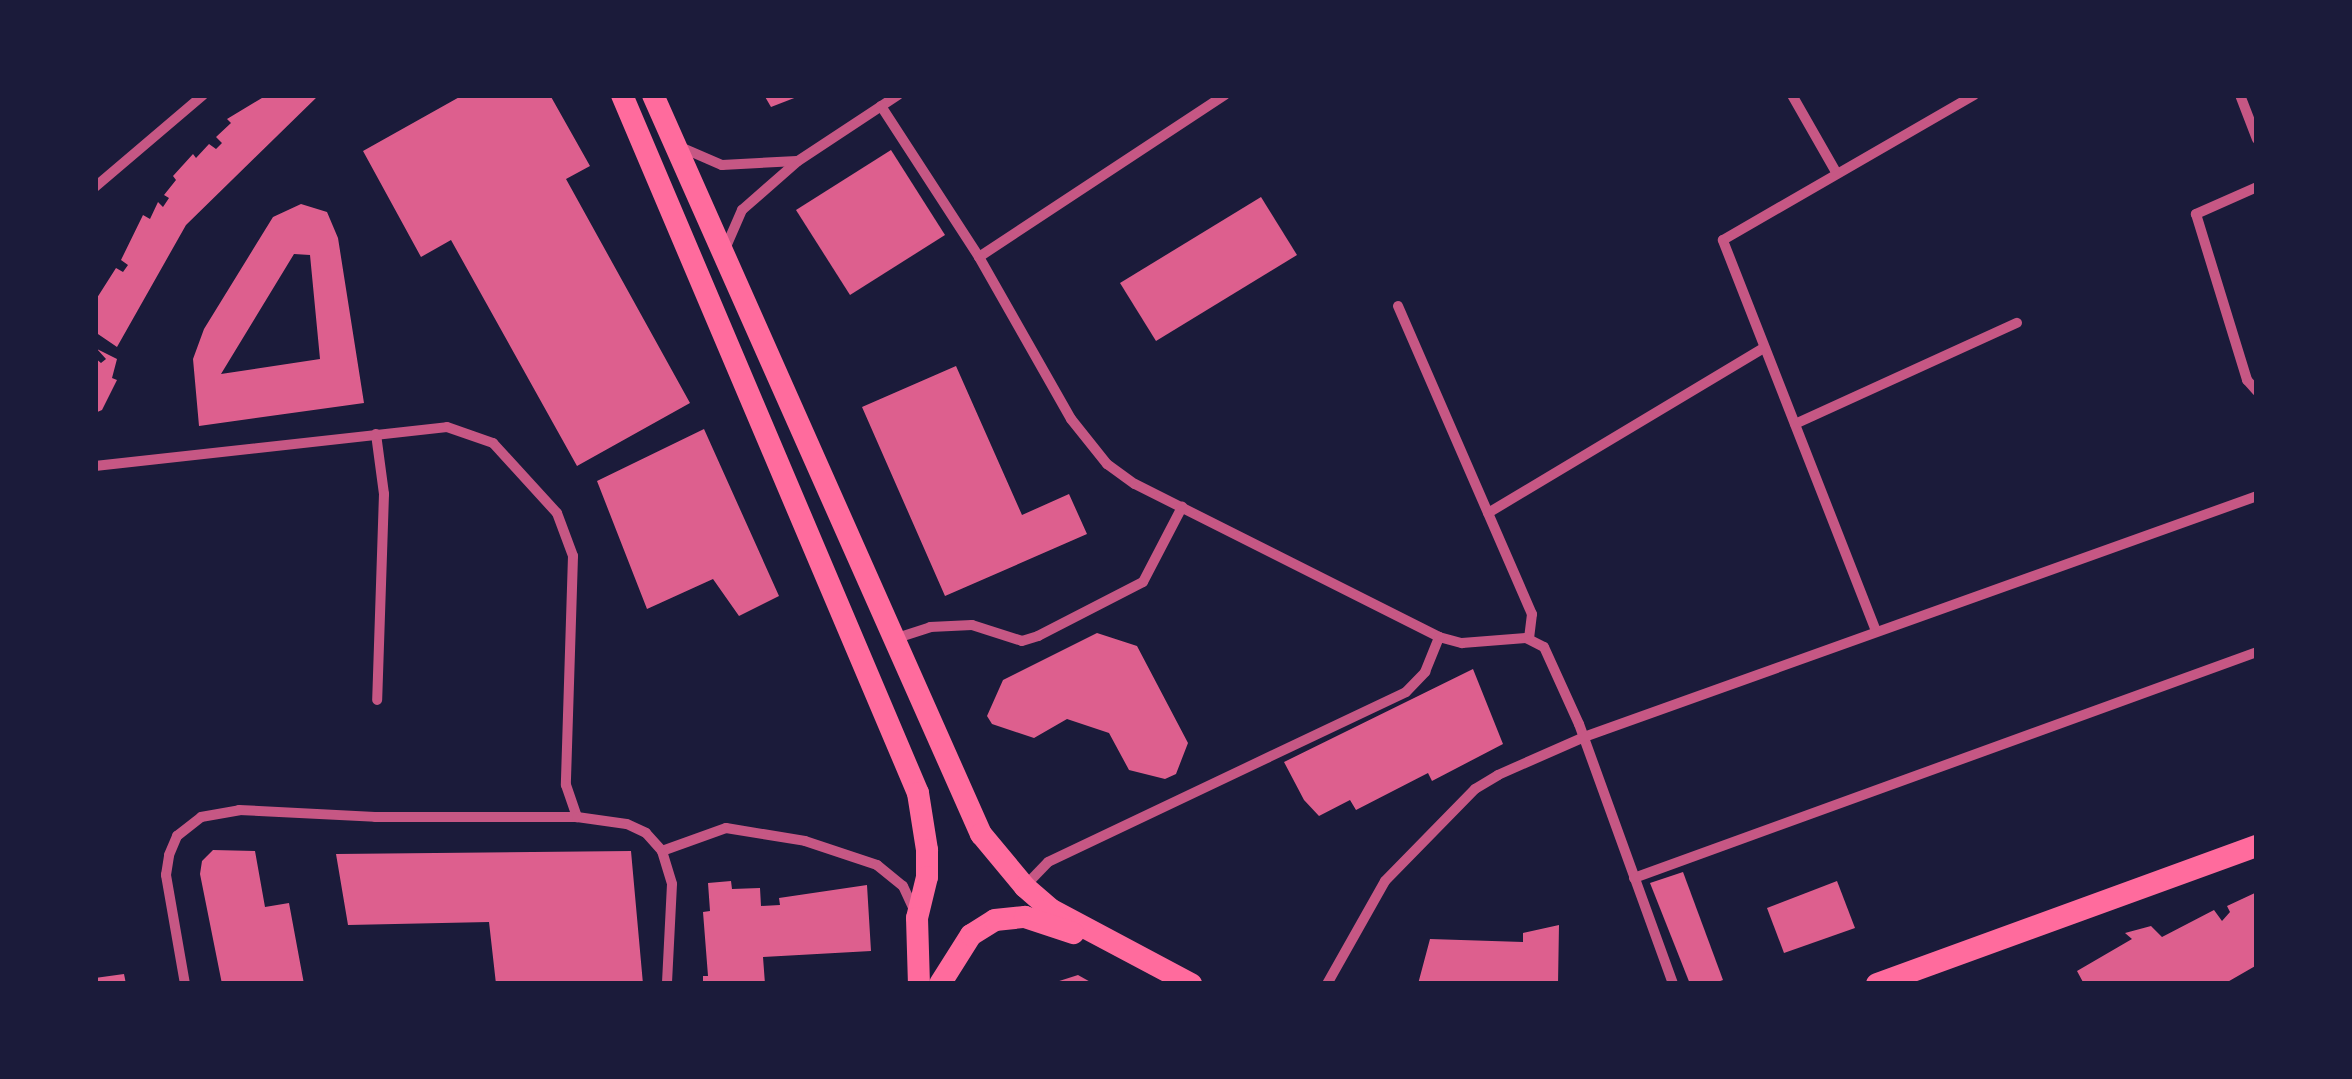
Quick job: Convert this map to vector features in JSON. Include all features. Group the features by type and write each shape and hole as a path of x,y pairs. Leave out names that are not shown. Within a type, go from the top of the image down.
{"main road":[{"path":"622,95 908,762 918,793 926,850 926,878 917,918 918,984"},
{"path":"653,95 981,834 1025,887 1050,909 1191,984"},
{"path":"1876,984 2257,846"},
{"path":"940,984 961,947 996,920 1025,917 1083,936 1102,937"}],"street":[{"path":"95,187 203,95"},
{"path":"722,254 742,210 798,161 898,95"},
{"path":"979,257 1225,95"},
{"path":"1792,95 1836,172"},
{"path":"1876,632 1723,240 1974,95"},
{"path":"2240,95 2257,140"},
{"path":"881,106 979,257 1083,438 1120,474 1438,638 1462,643 1529,639 1550,656 1584,736 1673,984"},
{"path":"675,144 722,165 798,161"},
{"path":"2257,187 2196,214 2247,380 2257,392"},
{"path":"1398,306 1532,614 1529,639"},
{"path":"1795,424 2017,322"},
{"path":"1488,513 1764,348"},
{"path":"95,466 447,428 493,443 557,513 574,556 566,785 576,817"},
{"path":"376,434 384,494 377,700"},
{"path":"1327,984 1385,881 1475,789 1584,736 2257,496"},
{"path":"893,640 930,626 972,625 1022,641 1038,636 1143,582 1182,508"},
{"path":"1025,887 1048,862 1406,692 1425,672 1438,638"},
{"path":"1634,878 2257,652"},
{"path":"185,984 166,875 177,836 201,818 228,810 376,817 576,817 627,824 646,832 662,851 672,884 667,984"},
{"path":"662,851 726,828 804,841 878,864 904,886 917,918"}],"building":[{"path":"267,95 319,95 186,225 117,347 95,332 95,301 116,268 123,272 128,265 121,260 143,215 150,219 158,202 163,207 169,198 164,195 176,180 173,176 193,154 196,158 209,144 216,149 222,143 216,137 231,123 227,119"},
{"path":"463,95 550,95 590,166 566,179 690,403 577,466 451,240 421,257 363,151"},
{"path":"764,95 802,95 771,107"},
{"path":"891,150 945,235 850,295 796,210"},
{"path":"1261,197 1297,255 1156,341 1120,283"},
{"path":"301,204 327,212 338,238 364,403 199,426 193,359 204,329 273,217","holes":["294,254 310,255 320,359 221,374"]},
{"path":"97,349 117,359 112,378 117,380 102,410 95,413 95,358 101,363 106,359"},
{"path":"956,366 1022,515 1069,494 1087,534 945,596 862,407"},
{"path":"704,429 779,596 739,616 713,579 647,609 597,481"},
{"path":"1097,633 1137,646 1188,743 1176,774 1165,779 1129,770 1109,733 1067,719 1034,738 992,724 987,716 1003,680"},
{"path":"1473,669 1503,744 1432,781 1428,773 1356,810 1350,800 1319,816 1304,800 1284,762"},
{"path":"213,850 255,851 265,907 289,903 304,984 222,984 200,874 202,861"},
{"path":"631,851 643,984 496,984 489,922 348,925 336,854"},
{"path":"1683,872 1723,980 1712,984 1690,984 1650,883"},
{"path":"731,881 732,889 760,888 761,906 780,905 779,898 867,885 871,951 763,957 765,984 703,984 703,976 708,976 703,912 710,911 708,883"},
{"path":"1837,881 1855,928 1784,953 1767,908"},
{"path":"2257,892 2257,965 2224,984 2084,984 2077,971 2132,939 2125,933 2151,926 2162,937 2214,910 2222,921 2230,912 2227,906"},
{"path":"1559,925 1558,984 1418,984 1430,939 1523,942 1523,933"},
{"path":"124,974 126,984 95,984 95,978"},
{"path":"1078,975 1094,984 1053,984 1053,983"}]}
